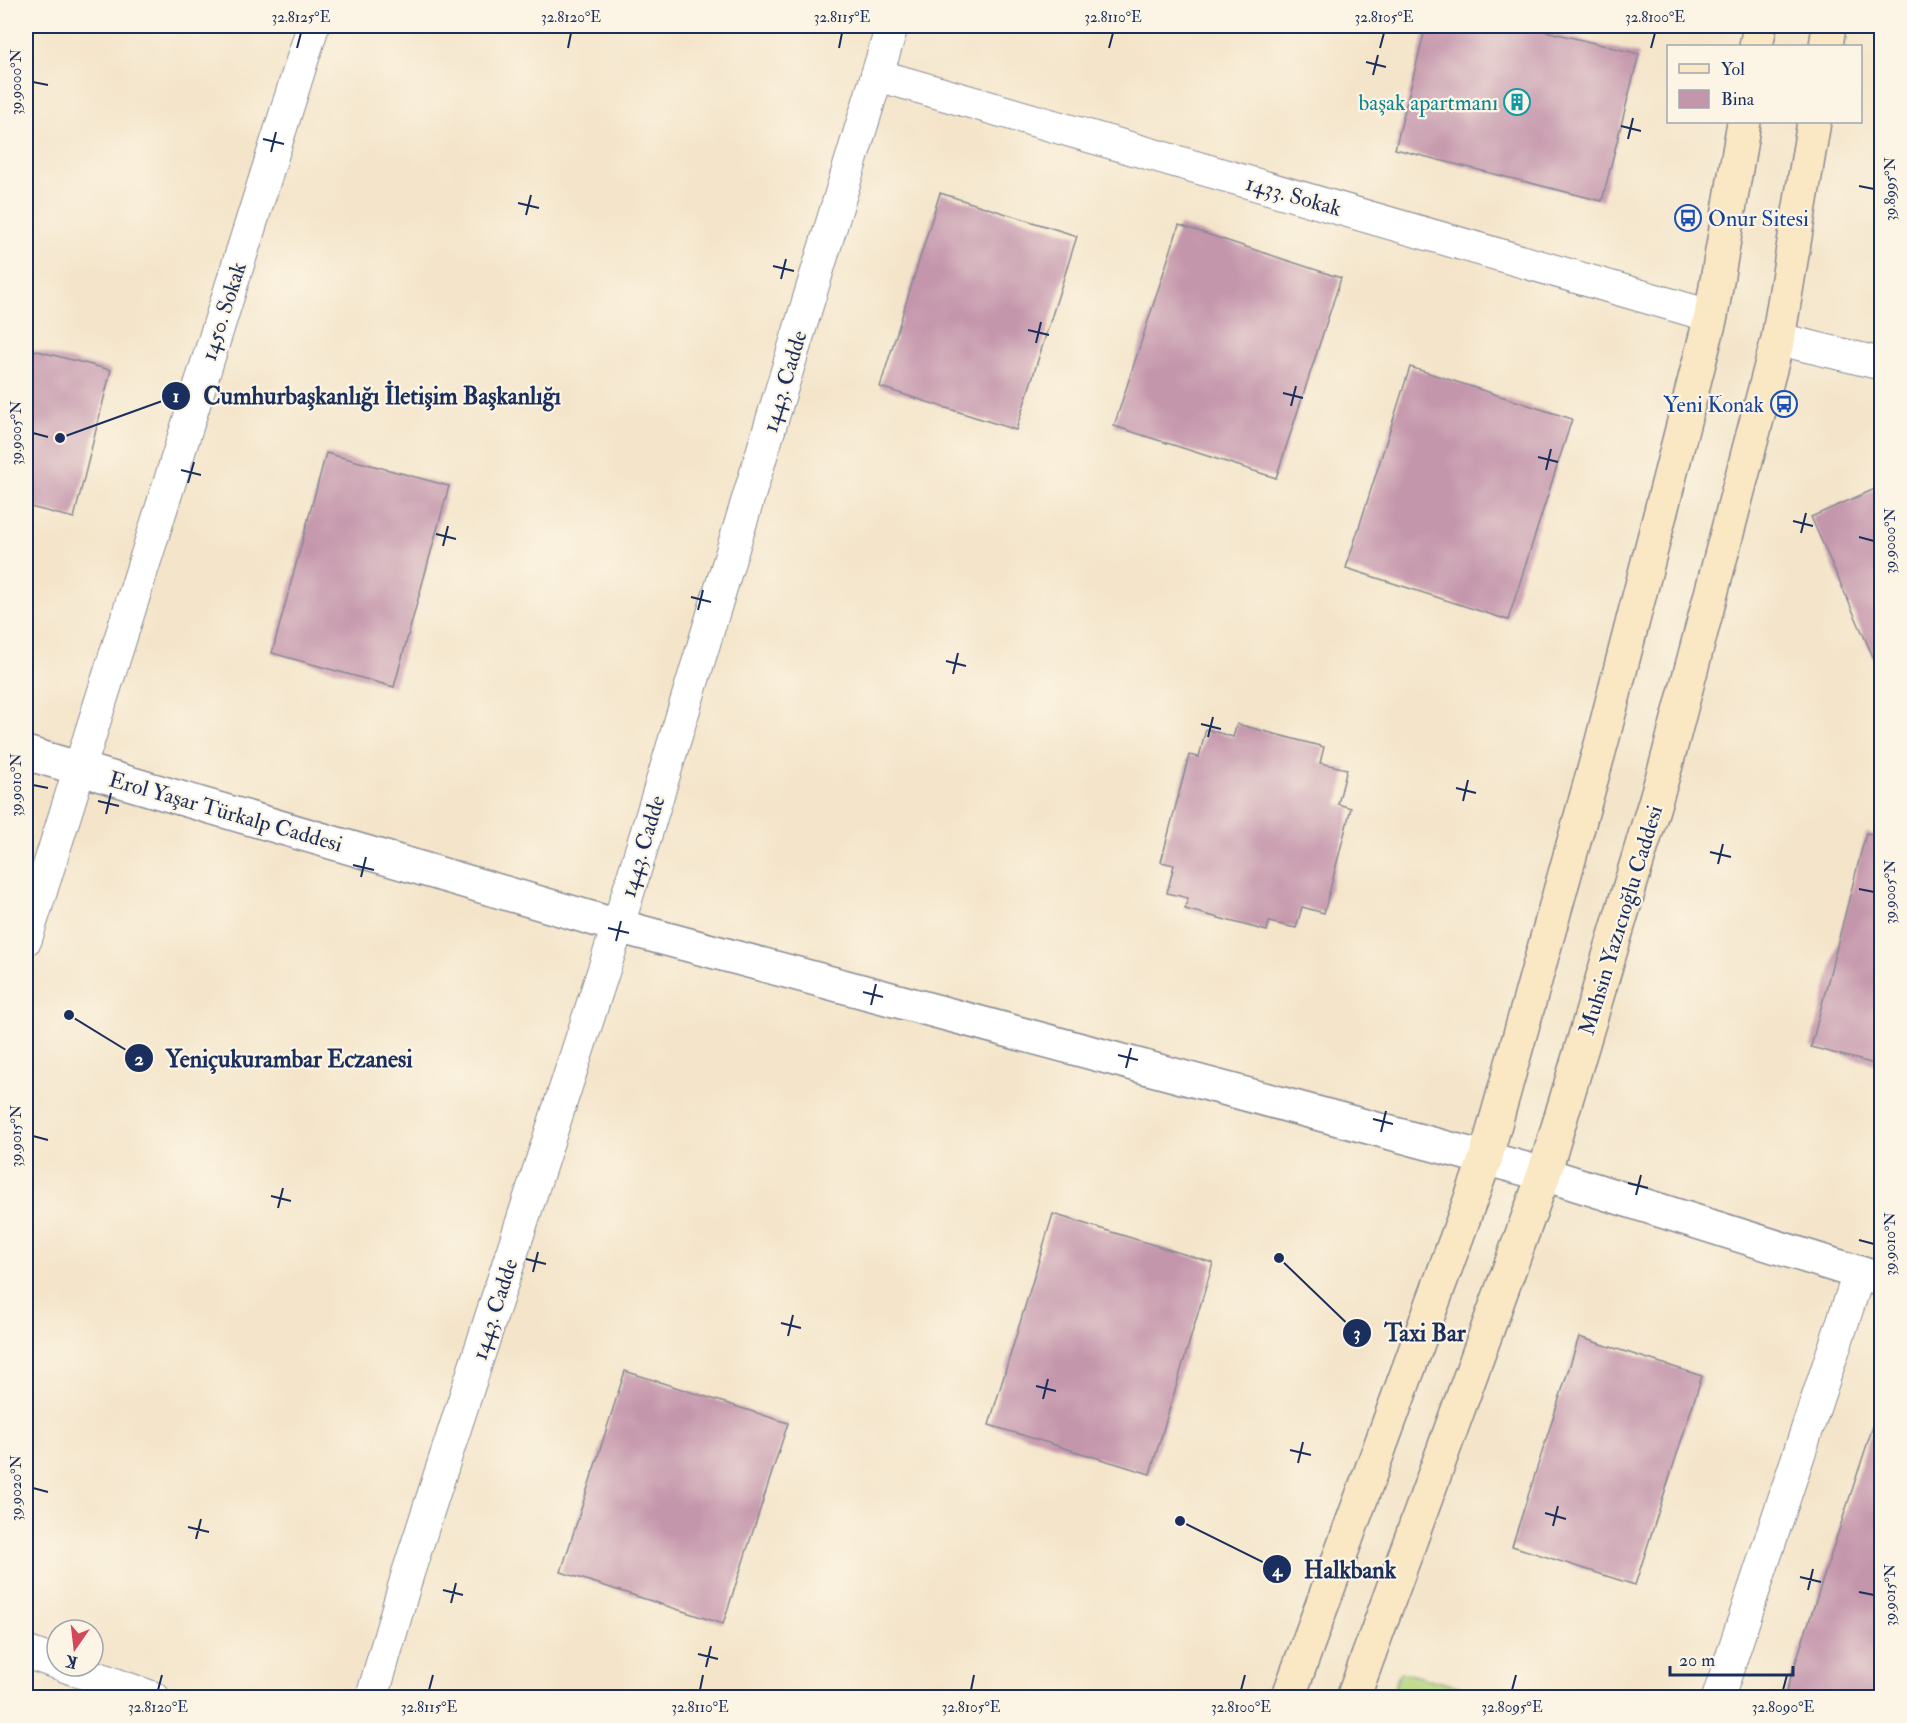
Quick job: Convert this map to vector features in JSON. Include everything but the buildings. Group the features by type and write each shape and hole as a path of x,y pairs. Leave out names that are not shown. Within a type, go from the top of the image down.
{"main road":[{"path":"1756,45 1760,26"},
{"path":"1826,45 1830,26"},
{"path":"1288,1698 1485,1160 1602,741 1711,316 1744,123"},
{"name":"Muhsin Yazıcıoğlu Caddesi","path":"1353,1698 1544,1174 1666,765 1778,339 1814,123"}],"street":[{"name":"1450. Sokak","path":"26,939 313,26"},
{"name":"1443. Cadde","path":"372,1698 408,1573 618,926 892,26"},
{"name":"1433. Sokak","path":"877,75 1711,316"},
{"path":"1778,339 1881,364"},
{"name":"Erol Yaşar Türkalp Caddesi","path":"26,753 618,926 1544,1174 1870,1276"},
{"path":"1718,1698 1870,1276"},
{"path":"26,1652 45,1659"},
{"path":"98,1678 154,1698"}],"green space":[{"path":"1400,1672 1502,1697 1391,1697"}],"place":[{"name":"başak apartmanı","path":"1517,102"},
{"name":"Onur Sitesi","path":"1688,218"},
{"name":"Yeni Konak","path":"1784,404"},
{"name":"Cumhurbaşkanlığı İletişim Başkanlığı","path":"60,438"},
{"name":"Yeniçukurambar Eczanesi","path":"69,1015"},
{"name":"Taxi Bar","path":"1279,1258"},
{"name":"Halkbank","path":"1180,1521"}]}
